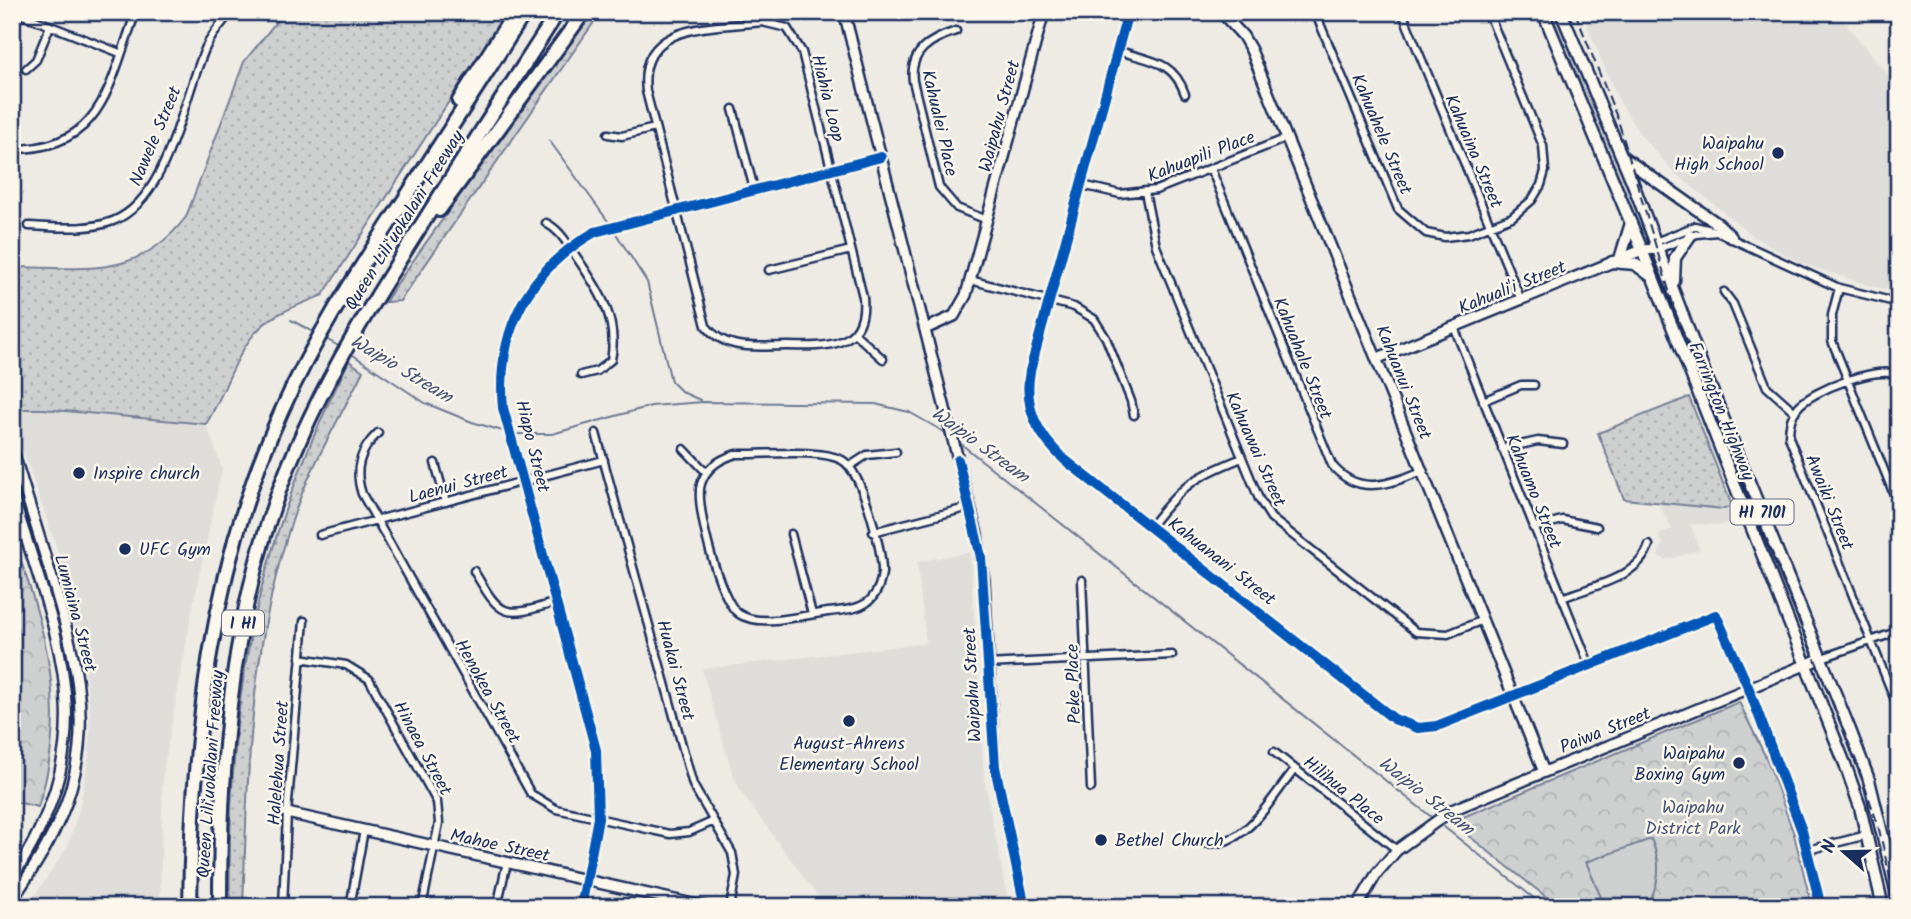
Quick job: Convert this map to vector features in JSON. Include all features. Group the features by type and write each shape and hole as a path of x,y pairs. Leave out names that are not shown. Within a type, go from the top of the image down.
{"highway":[{"path":"369,254 515,12"},
{"name":"Queen Liliʻuokalani Freeway","path":"190,907 191,838 205,682 231,550 281,411 338,304 525,12"},
{"name":"Queen Liliʻuokalani Freeway","path":"220,903 220,834 229,709 246,608 273,506 308,420 335,365 384,283 558,12"},
{"path":"384,283 538,79 584,12"},
{"path":"183,907 191,838"}],"main road":[{"name":"Farrington Highway","path":"1543,12 1642,250 1845,764 1867,835 1882,907"},
{"name":"Farrington Highway","path":"1561,12 1657,245 1869,780 1899,902"},
{"path":"1619,152 1719,225 1731,237"},
{"path":"1631,223 1616,261 1634,264 1653,279"},
{"path":"1675,296 1675,258 1690,236"}],"street":[{"path":"15,12 120,53"},
{"path":"12,149 50,147 80,131 99,108 136,12"},
{"name":"Nawele Street","path":"29,226 101,225 122,217 141,202 155,182 207,44 231,12"},
{"name":"Waipahu Street","path":"844,12 970,507 984,580 995,767 1025,907"},
{"name":"Waipahu Street","path":"925,329 954,316 962,304 1044,12"},
{"name":"Kahuanani Street","path":"1129,12 1028,381 1029,404 1037,427 1054,450 1402,724 1418,728 1437,726 1716,615 1749,689"},
{"name":"Kahuanui Street","path":"1221,12 1243,36 1251,50 1544,772"},
{"name":"Kahuahele Street","path":"1315,12 1394,201 1403,216 1418,229 1436,236 1459,236 1512,217 1532,200 1541,185 1545,159 1543,146 1488,12"},
{"name":"Kahuaina Street","path":"1402,12 1521,300"},
{"name":"Hiahia Loop","path":"762,23 780,25 793,34 802,52 864,309 854,333 839,343 825,347 740,346 715,337 702,315 655,128 645,76 654,51 667,38 683,31 762,23"},
{"path":"26,69 36,61 50,26"},
{"name":"Kahualei Place","path":"956,31 930,41 919,51 913,64 913,81 939,187 957,208 987,220"},
{"path":"1119,51 1167,66 1180,79 1185,94"},
{"path":"733,109 754,189"},
{"path":"608,134 622,136 655,128"},
{"name":"Kahuapili Place","path":"1082,185 1119,194 1167,187 1287,138"},
{"name":"Hiapo Street","path":"581,907 597,818 598,774 593,733 507,422 502,380 510,327 520,303 539,276 569,247 606,228 881,157"},
{"name":"Kahuahale Street","path":"1211,169 1332,465 1350,481 1368,486 1387,485 1422,471"},
{"name":"Kahuawai Street","path":"1145,192 1156,246 1259,499 1271,518 1406,627 1427,635 1439,635 1483,620"},
{"path":"546,223 556,228 599,288 610,315 614,337 611,360 597,371 581,375"},
{"path":"1657,245 1696,226 1731,237 1797,271 1839,288 1899,303"},
{"path":"1657,245 1717,232"},
{"name":"Kahuali'i Street","path":"1378,358 1657,245"},
{"path":"769,270 851,250"},
{"path":"970,279 1084,312 1101,328 1131,401 1134,415"},
{"path":"1839,288 1830,332 1899,508"},
{"path":"1724,292 1733,303 1767,387 1795,412 1812,396 1849,382 1880,371 1899,375"},
{"name":"Kahuamo Street","path":"1454,327 1589,664"},
{"path":"854,333 883,359"},
{"path":"1483,401 1521,385 1534,385"},
{"name":"Awaiki Street","path":"1795,412 1789,428 1791,445 1899,710"},
{"name":"Henokea Street","path":"378,433 366,445 357,471 362,494 531,794 556,809 670,834 689,832 712,822"},
{"name":"Huakai Street","path":"596,433 693,785 712,822 728,844 736,869 730,907"},
{"path":"1502,450 1538,441 1563,444"},
{"name":"Lumiaina Street","path":"12,447 76,660 81,730 76,766 65,807 44,851 12,901"},
{"path":"684,449 706,472"},
{"path":"850,466 867,455 896,452"},
{"path":"736,454 823,455 834,457 850,466 860,484 882,573 874,597 860,607 812,614 757,619 738,614 722,587 701,511 699,490 706,472 725,457 736,454"},
{"path":"1150,527 1172,498 1193,479 1242,458"},
{"name":"Laenui Street","path":"320,535 604,460"},
{"path":"435,463 446,502"},
{"name":"Lumiaina Street","path":"12,494 16,517 62,660 68,722 57,789 39,832 13,875"},
{"path":"873,532 970,507"},
{"path":"16,517 32,513"},
{"path":"1533,528 1562,520 1597,527"},
{"path":"791,534 812,614"},
{"path":"1562,598 1633,570 1645,557 1649,545"},
{"path":"474,571 490,598 503,611 520,612 557,602"},
{"name":"Peke Place","path":"1082,580 1091,788"},
{"name":"Halelehua Street","path":"283,907 287,813 304,621"},
{"name":"Paiwa Street","path":"1357,907 1397,850 1444,814 1806,664 1899,631"},
{"path":"987,664 1172,655"},
{"name":"Hinaea Street","path":"300,658 346,665 369,679 437,802 440,816 422,907"},
{"path":"1749,689 1808,850 1821,907"},
{"name":"Hilihua Place","path":"1274,752 1397,850"},
{"path":"1199,842 1216,845 1236,839 1295,769"},
{"name":"Mahoe Street","path":"287,813 706,907"},
{"path":"350,907 364,830"},
{"path":"1808,850 1867,835"},
{"path":"497,907 507,862"},
{"path":"13,875 24,882"}],"shaded area":[{"name":"Waipahu High School","path":"1582,12 1836,12 1899,89 1899,292 1871,286 1801,263 1756,238 1675,173 1639,133 1616,95"},
{"path":"12,409 43,409 206,424 222,468 192,610 163,773 160,907 27,907 68,846 79,810 89,757 90,713 86,675 57,548 12,419"},
{"path":"1658,502 1724,509 1732,506 1738,520 1720,525 1690,524 1700,550 1665,560 1658,556 1663,543 1658,535 1672,529"},
{"name":"August-Ahrens Elementary School","path":"970,552 984,777 1009,907 826,907 741,792 732,772 702,669 926,643 917,562"}],"green space":[{"path":"284,12 507,12 323,295 277,315 253,336 243,349 206,424 43,409 12,409 12,267 108,266 148,252 167,238 186,217 244,62"},
{"path":"590,12 601,12 400,301 385,302 540,86"},
{"path":"1550,12 1555,12 1629,181 1646,229 1640,230"},
{"path":"349,361 363,371 303,491 280,559 269,608 254,706 243,907 230,907 234,760 241,692 253,626 269,560 290,495"},
{"path":"1689,397 1732,506 1724,509 1624,499 1598,433"},
{"path":"12,536 35,604 50,670 52,737 38,807 12,801"},
{"name":"Waipahu District Park","path":"1739,702 1768,762 1794,834 1812,907 1559,907 1451,822"},
{"path":"1651,839 1657,857 1658,874 1654,890 1645,907 1605,907 1586,862"}],"waterway":[{"path":"549,140 610,224"},
{"path":"615,232 647,282 671,381 682,392 700,400"},
{"name":"Waipio Stream","path":"291,320 315,333"},
{"name":"Waipio Stream","path":"326,339 342,348"},
{"name":"Waipio Stream","path":"350,353 425,403 506,432"},
{"name":"Waipio Stream","path":"515,434 552,434 651,406 703,402 875,404 909,412 946,433"},
{"name":"Waipio Stream","path":"956,440 1434,819"},
{"name":"Waipio Stream","path":"1439,823 1545,907"}],"railway":[{"path":"1575,12 1618,120 1676,314 1857,763 1878,825 1897,907"}],"cycle path":[{"path":"1128,12 1030,371 1028,384 1031,409 1047,441 1065,460 1394,719 1418,728 1437,726 1716,615 1749,689 1802,831 1821,907"},
{"path":"581,907 598,818 596,750 503,408 502,380 511,328 521,305 551,265 595,232 881,157"},
{"path":"958,460 981,557 995,767 1025,907"}],"place":[{"name":"Waipahu High School","path":"1778,153"},
{"name":"Inspire church","path":"79,473"},
{"name":"UFC Gym","path":"125,549"},
{"name":"August-Ahrens Elementary School","path":"849,721"},
{"name":"Waipahu Boxing Gym","path":"1739,763"},
{"name":"Bethel Church","path":"1101,840"}]}
